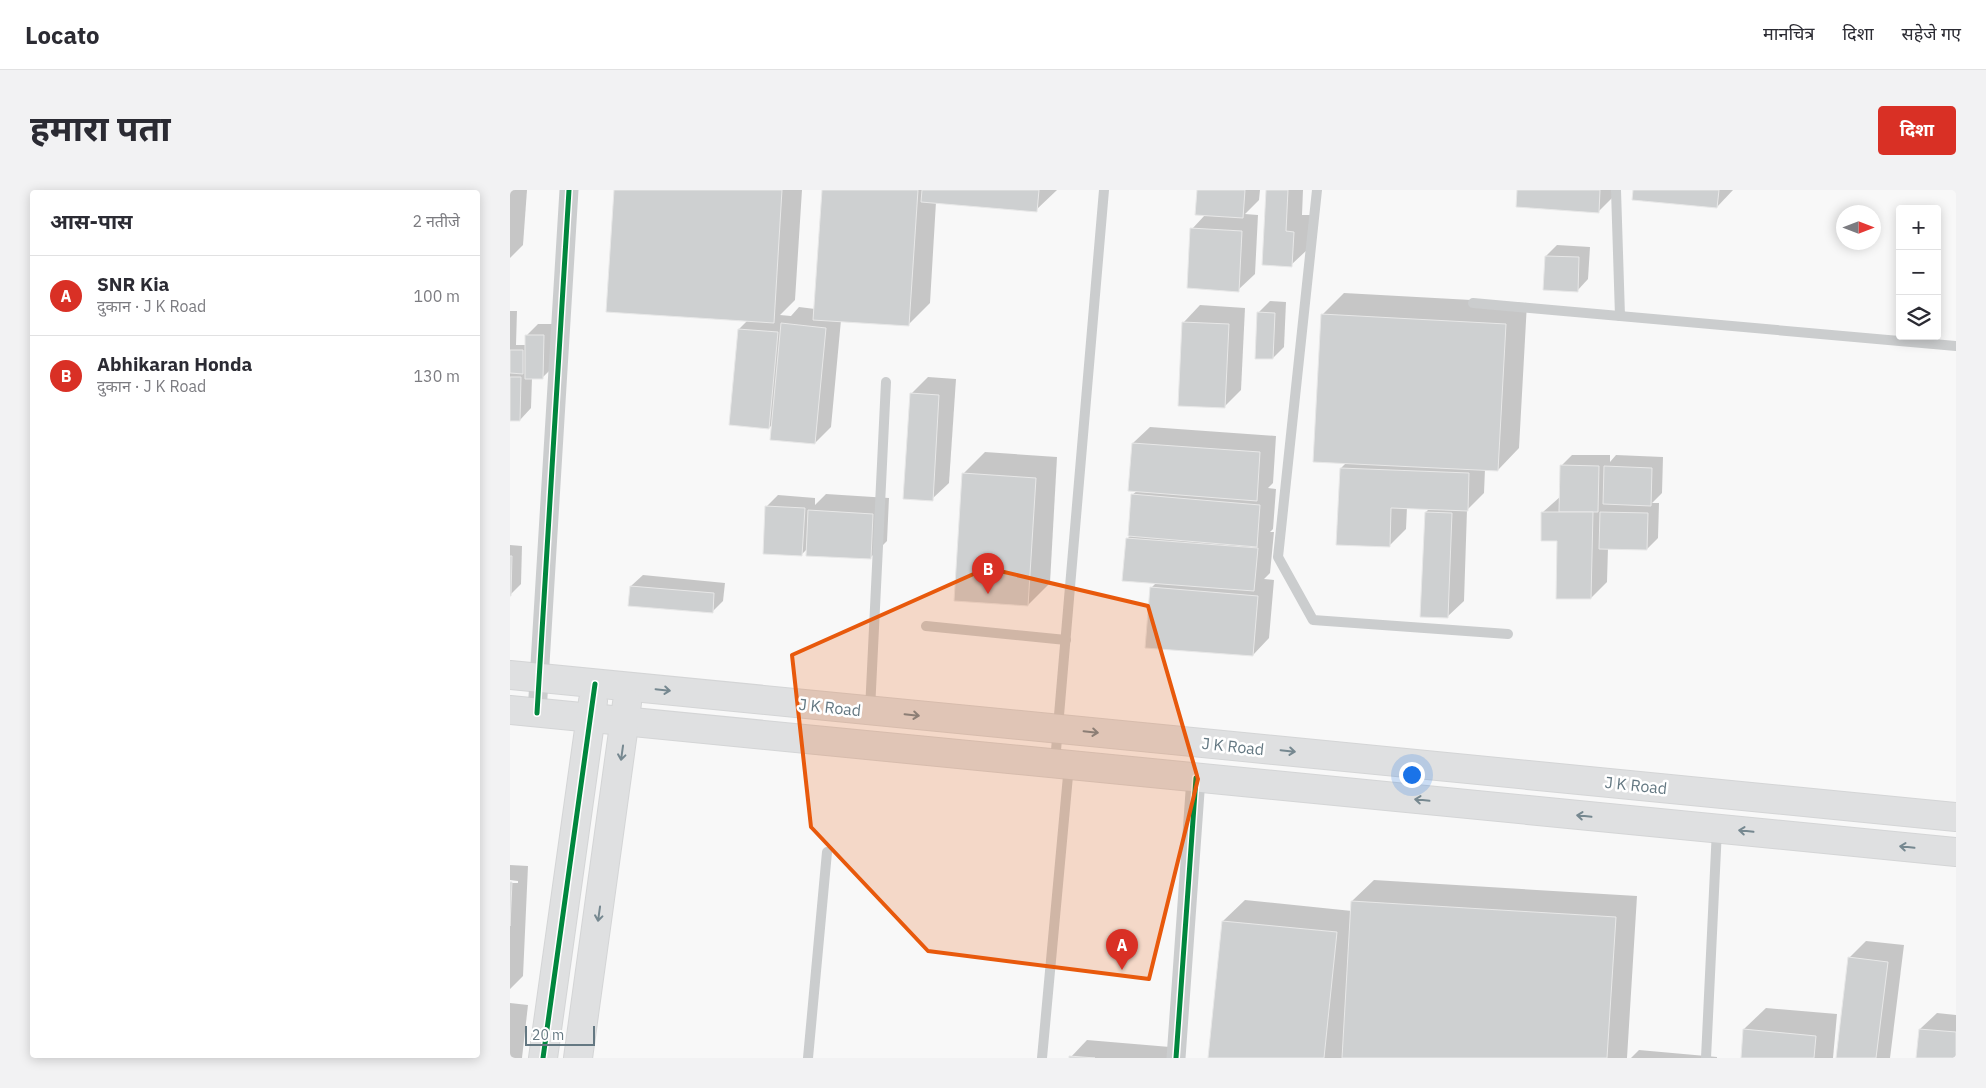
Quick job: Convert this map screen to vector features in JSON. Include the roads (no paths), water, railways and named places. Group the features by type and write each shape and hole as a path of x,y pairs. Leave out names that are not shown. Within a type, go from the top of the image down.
{"main road":[{"name":"J K Road","path":"510,675 1956,817"},
{"path":"543,1058 592,718 595,684"},
{"path":"578,1058 626,722 629,687"},
{"path":"510,710 1956,852"},
{"path":"1173,740 1183,776"}],"street":[{"path":"537,713 569,190"},
{"path":"1176,1058 1183,776"}],"lane":[{"path":"1042,1058 1062,765 1058,729 1104,190"},
{"path":"1317,190 1278,557 1313,620 1508,634"},
{"path":"1616,190 1620,316"},
{"path":"1473,303 1956,346"},
{"path":"870,711 886,382"},
{"path":"926,626 1066,640"},
{"path":"1706,1058 1717,828"},
{"path":"808,1058 827,852"}],"place":[{"name":"Abhikaran Honda","path":"988,594"},
{"name":"SNR Kia","path":"1122,970"}]}
